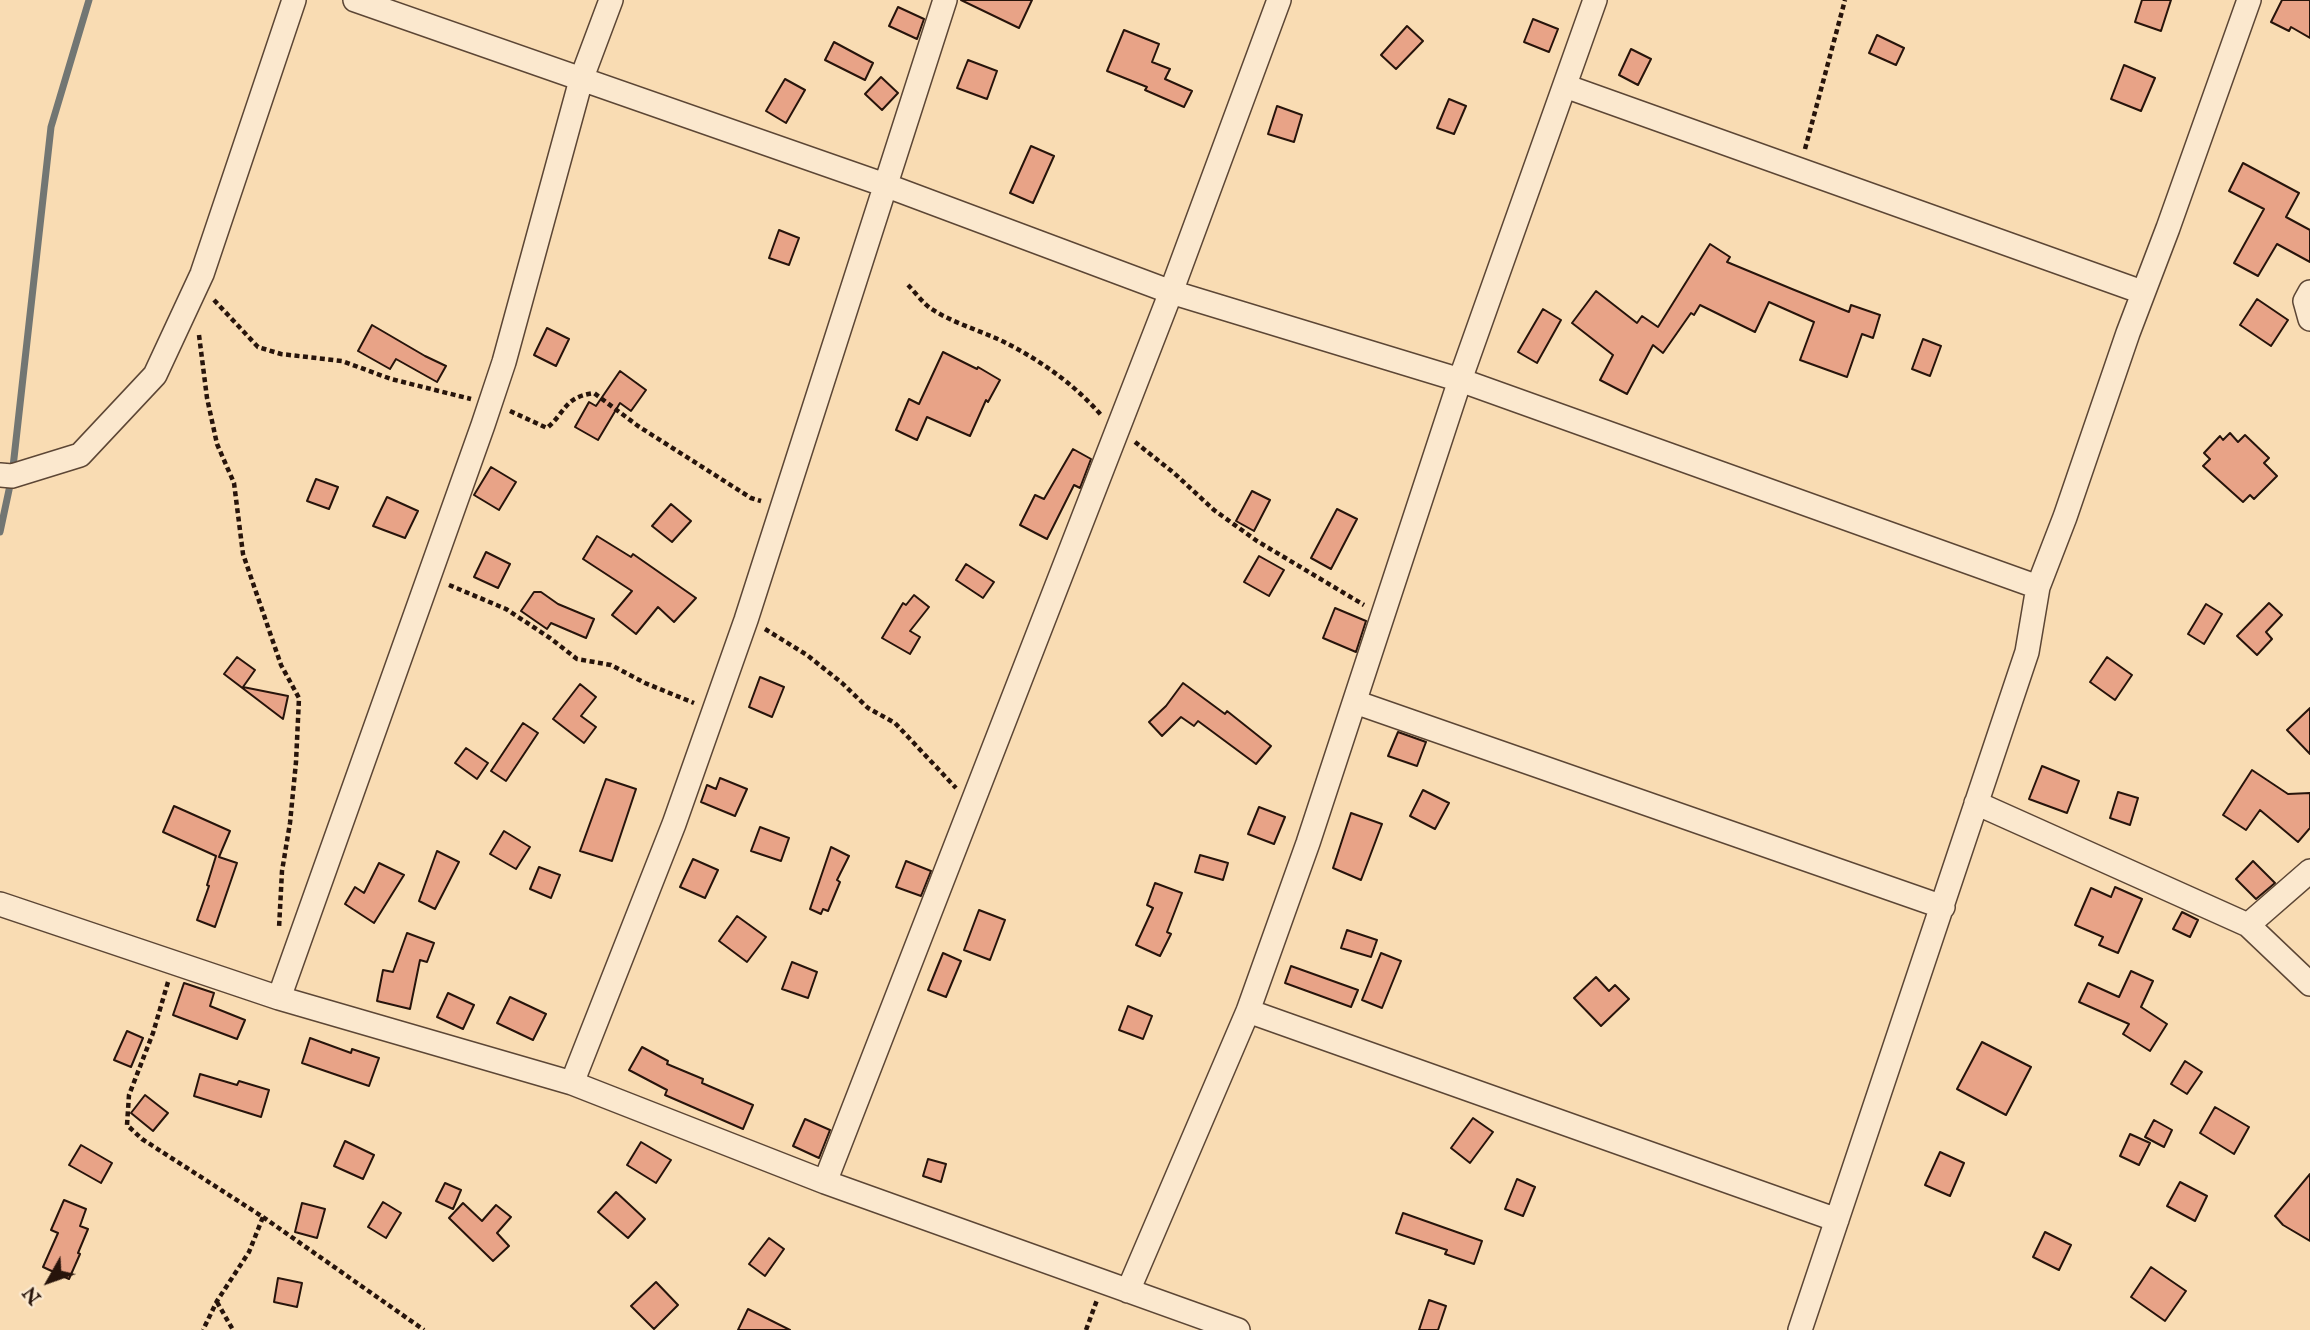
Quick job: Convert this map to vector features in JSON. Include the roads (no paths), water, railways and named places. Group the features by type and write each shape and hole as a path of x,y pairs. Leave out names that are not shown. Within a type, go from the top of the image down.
{"street":[{"path":"0,475 12,476 80,455 155,374 202,274 294,0"},
{"path":"355,0 885,185 1171,292 1460,380 2038,587"},
{"path":"279,998 489,406 581,80 611,0"},
{"path":"572,1083 674,824 746,620 945,0"},
{"path":"825,1182 1171,292 1279,0"},
{"path":"1128,1291 1248,1011 1308,844 1460,380 1595,0"},
{"path":"1800,1330 2027,652 2038,587 2249,0"},
{"path":"1564,86 2142,292"},
{"path":"2310,292 2305,301 2310,319"},
{"path":"1355,702 1943,907"},
{"path":"1976,803 2248,925 2310,984"},
{"path":"2248,925 2310,871"},
{"path":"0,904 279,998 572,1083 825,1182 1238,1330"},
{"path":"1248,1011 1837,1220"}],"waterway":[{"path":"0,532 12,476 51,127 89,0"}]}
